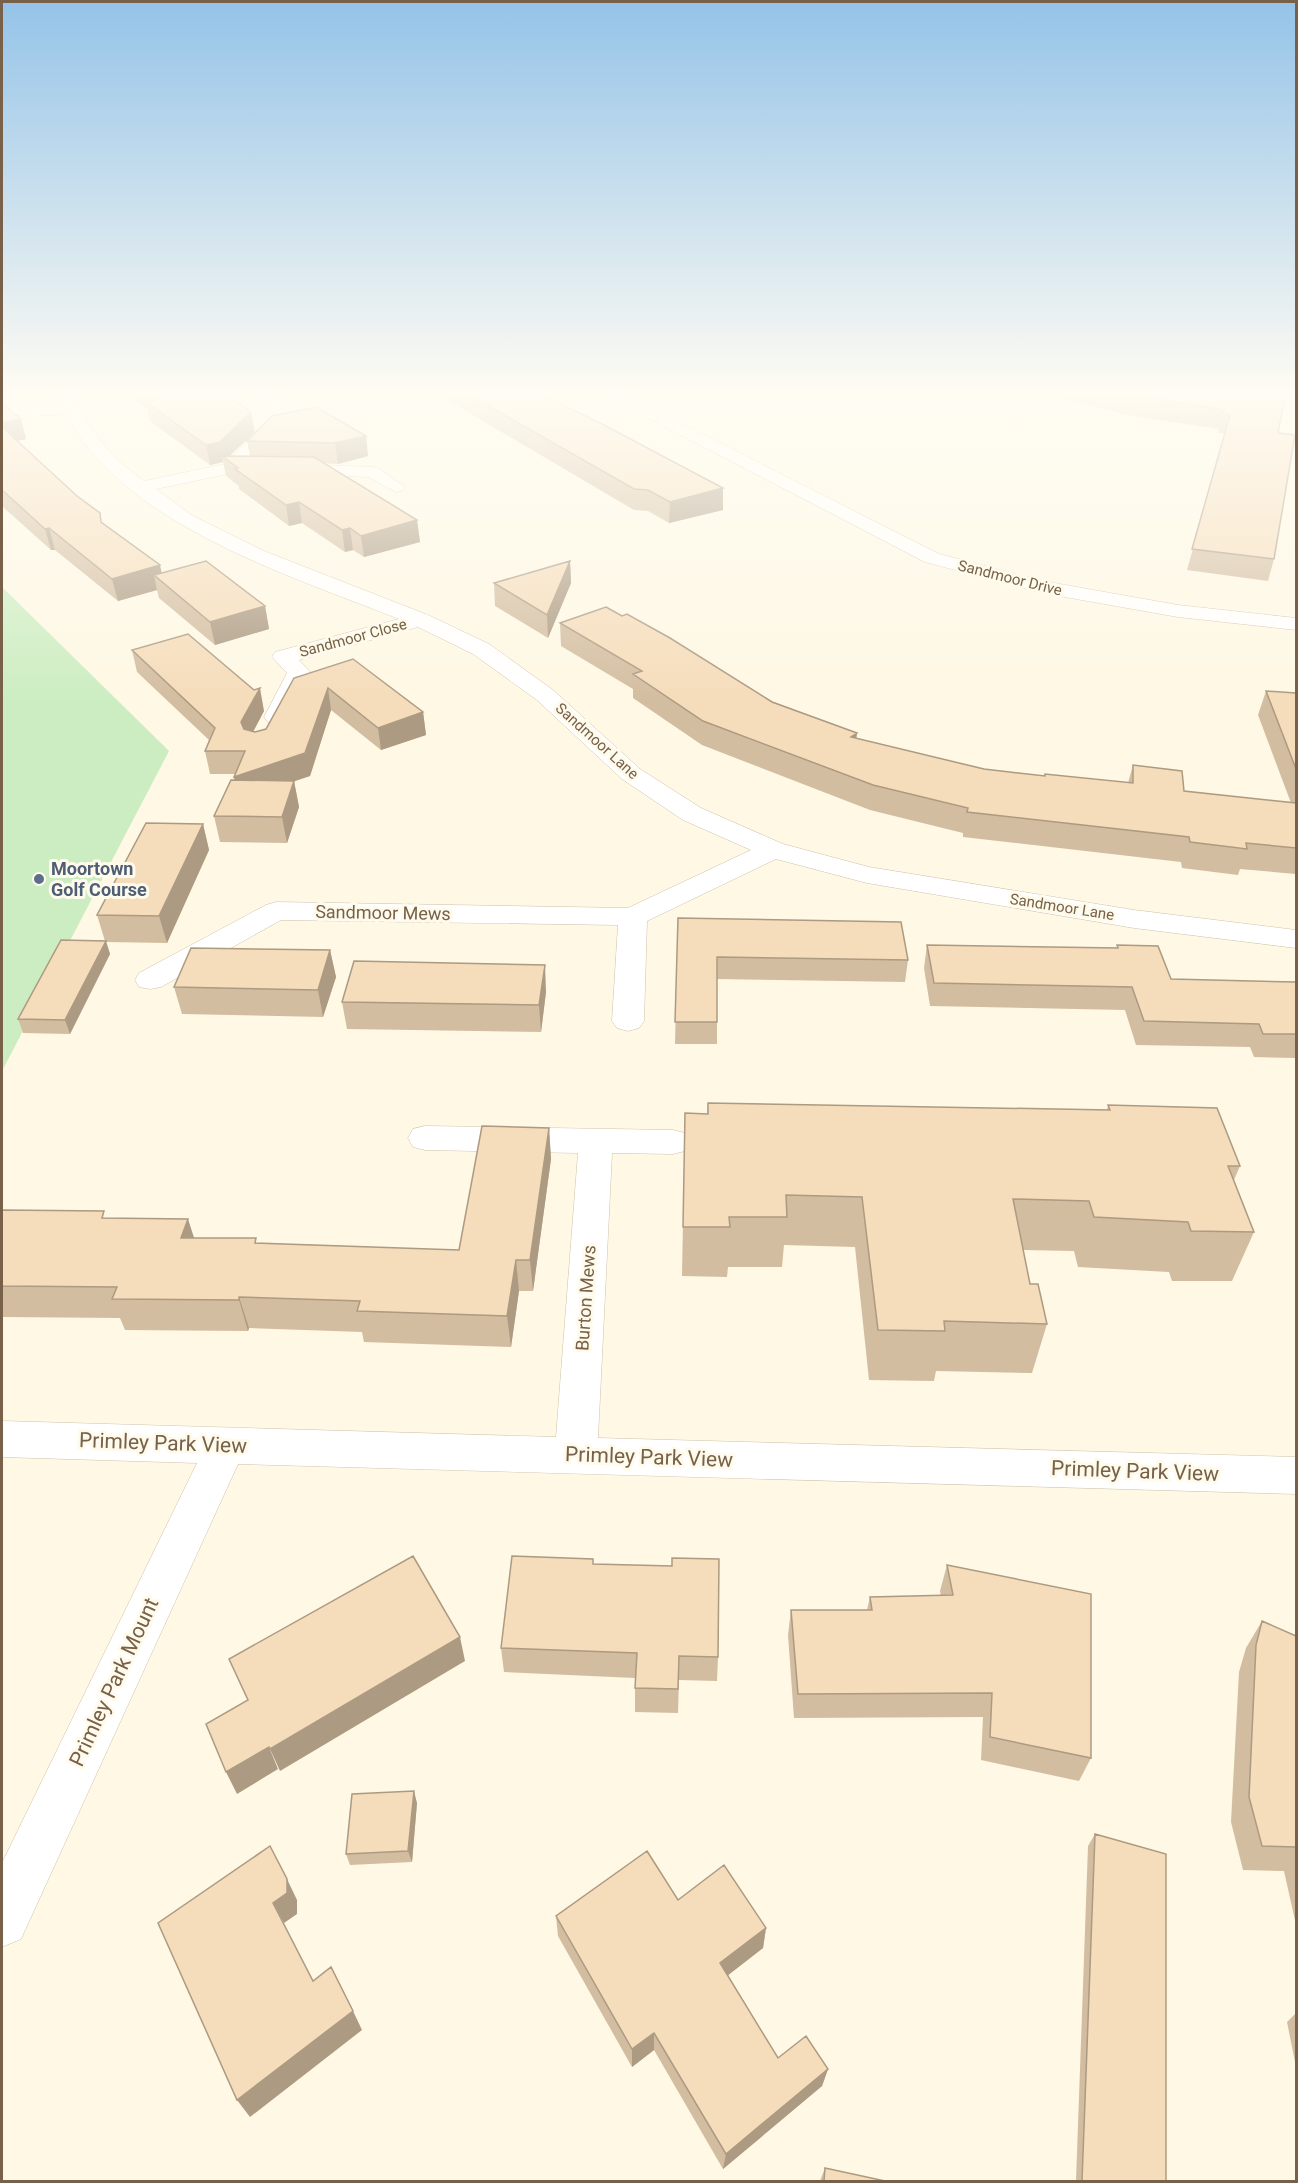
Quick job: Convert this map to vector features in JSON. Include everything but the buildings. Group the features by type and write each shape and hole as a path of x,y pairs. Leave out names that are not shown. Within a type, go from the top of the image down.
{"street":[{"name":"Sandmoor Lane","path":"157,499 186,520 257,555 420,620 490,656 545,695 632,774 692,814 773,850 867,875 1134,919 1296,939"},
{"name":"Sandmoor Drive","path":"816,499 932,558 1054,590 1178,611 1296,624"},
{"name":"Sandmoor Close","path":"266,735 299,672 283,657 420,620"},
{"name":"Sandmoor Mews","path":"150,980 276,911 633,917 773,850"},
{"path":"628,1021 633,917"},
{"path":"425,1138 673,1142"},
{"name":"Burton Mews","path":"576,1455 596,1141"},
{"name":"Primley Park View","path":"2,1439 1296,1476"},
{"name":"Primley Park Mount","path":"2,1920 226,1445"}],"green space":[{"name":"Moortown Golf Course","path":"2,587 169,751 2,1071"}],"place":[{"name":"Moortown Golf Course","path":"39,879"}]}
